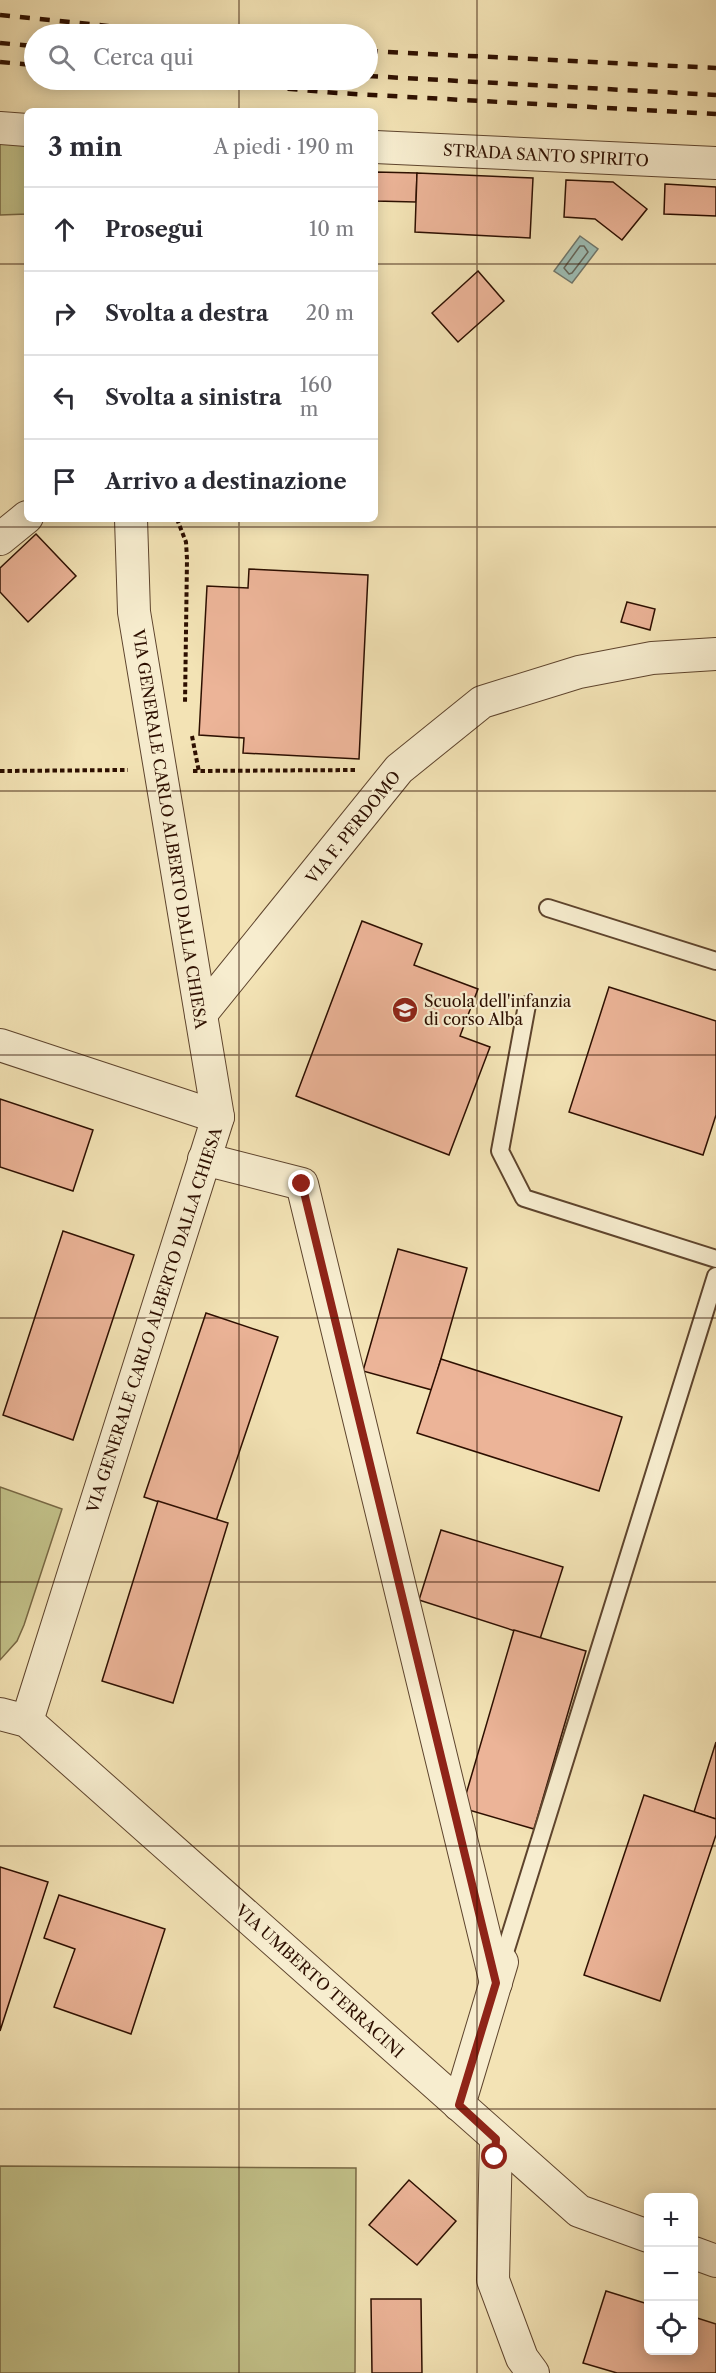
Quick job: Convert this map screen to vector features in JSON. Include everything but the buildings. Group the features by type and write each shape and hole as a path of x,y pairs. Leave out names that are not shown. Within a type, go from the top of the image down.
{"street":[{"path":"0,128 24,130"},
{"name":"STRADA SANTO SPIRITO","path":"378,147 716,163"},
{"path":"0,539 24,519"},
{"name":"VIA GENERALE CARLO ALBERTO DALLA CHIESA","path":"14,1718 218,1117 134,612 131,522"},
{"name":"VIA F. PERDOMO","path":"201,1014 399,769 482,702 590,670 652,658 716,654"},
{"path":"0,1045 218,1117"},
{"path":"204,1159 302,1184 496,1983"},
{"name":"VIA UMBERTO TERRACINI","path":"14,1718 579,2211 644,2235"},
{"path":"459,2105 506,1949"},
{"path":"496,2139 493,2280 522,2358 533,2373"},
{"path":"698,2255 716,2261"}],"lane":[{"path":"548,908 716,961"},
{"path":"527,1005 500,1150 524,1198 716,1259"},
{"path":"506,1949 716,1276"}],"path":[{"path":"178,522 186,542 188,559 185,703"},
{"path":"190,726 199,772"},
{"path":"0,771 160,770 199,772 399,769"}],"shaded area":[{"path":"0,138 24,140 24,214 0,215"},
{"path":"0,1487 62,1509 24,1625 17,1641 0,1660"},
{"path":"0,2166 356,2168 355,2373 0,2373"}],"water":[{"path":"580,236 598,249 572,283 554,271"}],"railway":[{"path":"0,15 89,24"},
{"path":"0,43 24,45"},
{"path":"378,51 716,68"},
{"path":"0,62 24,64"},
{"path":"378,77 716,95"},
{"path":"303,90 716,114"}],"place":[{"name":"Scuola dell'infanzia di corso Alba","path":"405,1010"}],"route":[{"path":"302,1184 496,1983 459,2105 496,2139 495,2157"}]}
